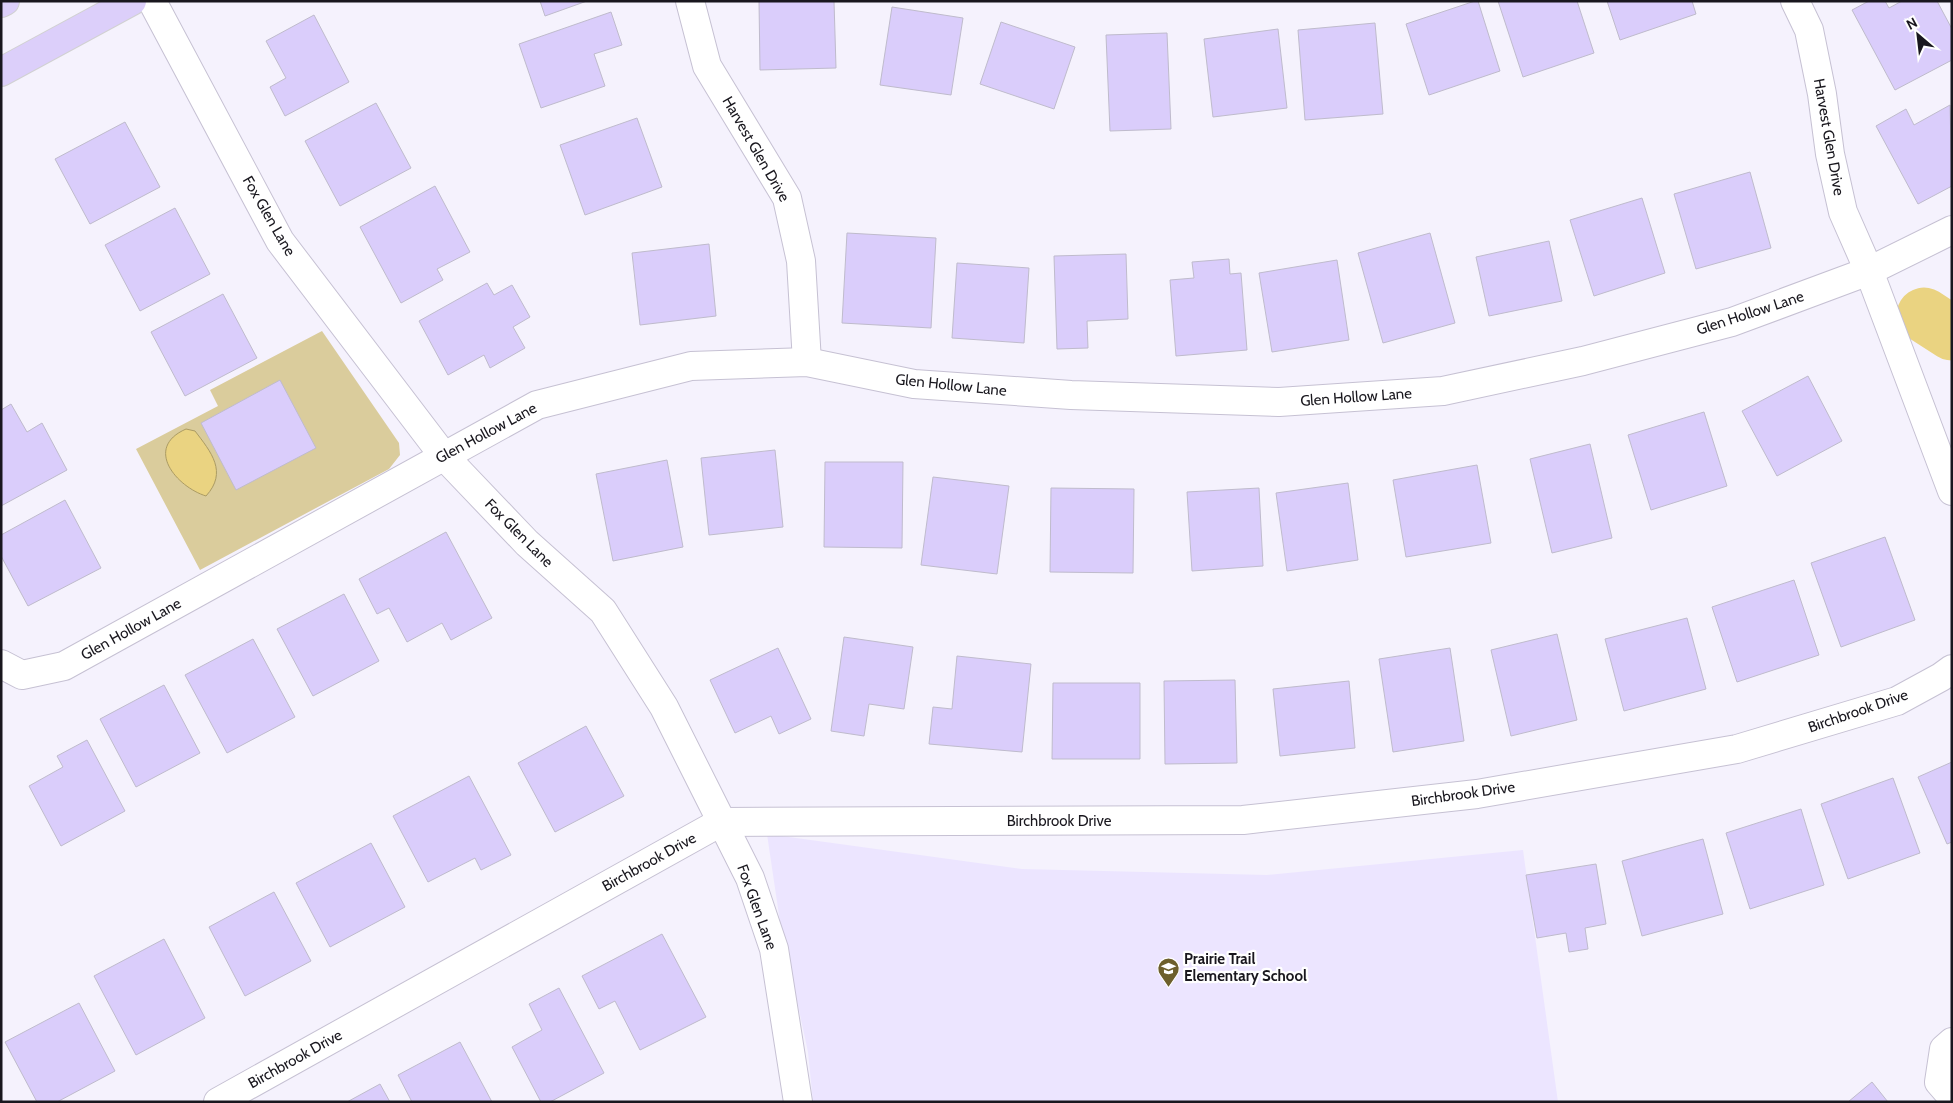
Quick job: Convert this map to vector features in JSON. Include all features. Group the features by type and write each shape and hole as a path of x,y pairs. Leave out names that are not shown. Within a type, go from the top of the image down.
{"main road":[{"path":"1,4 5,1"},
{"path":"1,72 132,1"}],"street":[{"name":"Fox Glen Lane","path":"152,1 280,241 443,455 527,543 603,611 664,706 750,878 774,949 798,1102"},
{"name":"Harvest Glen Drive","path":"690,1 707,66 787,198 801,260 807,362"},
{"name":"Harvest Glen Drive","path":"1795,1 1809,30 1822,94 1830,154 1843,212 1869,271"},
{"name":"Glen Hollow Lane","path":"1,664 22,675 64,666 443,455 537,405 691,366 807,362 914,384 1071,395 1279,402 1443,391 1583,361 1732,322 1869,271 1952,230"},
{"path":"1869,271 1952,491"},
{"name":"Birchbrook Drive","path":"218,1102 721,822 1243,820 1477,794 1737,749 1897,701 1952,669"},
{"path":"1952,1042 1944,1049 1939,1082 1952,1097"}],"shaded area":[{"path":"322,331 399,443 400,455 389,469 200,570 136,449 218,406 210,390"},
{"path":"186,429 195,431 215,462 216,479 206,496 195,491 176,476 169,466 166,456 167,446 173,437"},
{"name":"Prairie Trail Elementary School","path":"767,834 1022,869 1267,875 1523,850 1558,1102 813,1102 808,1052 780,922"}],"building":[{"path":"540,1 587,1 545,16"},
{"path":"759,1 834,1 836,68 760,70"},
{"path":"1478,1 1500,71 1429,95 1406,24"},
{"path":"1498,1 1577,1 1594,53 1523,77"},
{"path":"1607,1 1692,1 1696,14 1620,40"},
{"path":"1869,1 1885,1 1889,8 1902,1 1937,1 1952,29 1952,60 1895,90 1852,10"},
{"path":"892,7 963,18 951,95 880,85"},
{"path":"611,12 622,45 594,54 605,86 541,108 519,44"},
{"path":"314,15 349,82 285,116 270,87 286,78 266,41"},
{"path":"1001,22 1075,47 1054,109 980,84"},
{"path":"1375,23 1383,114 1305,120 1298,30"},
{"path":"1278,29 1287,108 1213,117 1204,39"},
{"path":"1167,33 1171,129 1110,131 1106,35"},
{"path":"376,103 411,168 340,206 305,141"},
{"path":"1950,105 1952,186 1918,204 1876,126 1906,109 1914,125"},
{"path":"637,118 662,187 585,215 560,145"},
{"path":"125,122 160,187 90,224 55,159"},
{"path":"1750,172 1771,248 1696,269 1674,194"},
{"path":"435,186 470,252 437,269 443,280 401,303 360,227"},
{"path":"1642,198 1665,273 1594,296 1570,220"},
{"path":"175,208 210,274 140,311 105,245"},
{"path":"847,233 936,238 931,328 842,323"},
{"path":"1430,233 1455,323 1383,343 1358,253"},
{"path":"1549,241 1562,301 1489,316 1476,257"},
{"path":"709,244 716,316 640,325 632,253"},
{"path":"1126,254 1128,319 1087,321 1088,348 1057,349 1054,256"},
{"path":"1229,259 1230,274 1241,273 1247,350 1176,356 1170,280 1194,278 1192,262"},
{"path":"1337,260 1349,340 1272,352 1259,273"},
{"path":"957,263 1029,268 1024,343 952,338"},
{"path":"487,283 494,295 512,285 530,317 513,327 525,348 490,368 484,355 448,375 419,321"},
{"path":"223,294 257,358 185,396 151,332"},
{"path":"1808,376 1842,441 1777,476 1742,411"},
{"path":"280,380 316,448 236,490 201,423"},
{"path":"11,404 27,432 42,423 67,470 1,506 1,410"},
{"path":"1704,412 1727,486 1651,510 1628,435"},
{"path":"1590,444 1612,538 1552,553 1530,459"},
{"path":"775,450 783,527 709,535 701,458"},
{"path":"667,460 683,547 613,561 596,474"},
{"path":"825,462 903,462 902,548 824,547"},
{"path":"1477,465 1491,543 1406,557 1393,480"},
{"path":"933,477 1009,486 997,574 921,565"},
{"path":"1348,483 1358,560 1287,571 1276,493"},
{"path":"1051,488 1134,489 1133,573 1050,572"},
{"path":"1259,488 1263,566 1192,571 1187,492"},
{"path":"65,500 101,568 28,606 1,556 1,535"},
{"path":"446,532 492,618 451,640 442,623 407,642 389,608 377,614 359,579"},
{"path":"1885,537 1915,620 1841,647 1811,563"},
{"path":"1794,580 1819,655 1737,682 1712,607"},
{"path":"344,594 379,661 313,696 277,629"},
{"path":"1687,618 1706,689 1624,711 1605,639"},
{"path":"1557,634 1577,720 1511,736 1491,650"},
{"path":"844,637 913,647 904,709 869,704 864,736 831,731"},
{"path":"253,639 295,717 227,753 185,675"},
{"path":"778,648 811,719 779,734 771,716 735,733 710,680"},
{"path":"1450,648 1464,741 1393,752 1379,659"},
{"path":"957,656 1031,664 1022,752 929,744 933,707 952,709"},
{"path":"1235,680 1237,763 1165,764 1164,681"},
{"path":"1349,681 1355,748 1280,756 1273,689"},
{"path":"1053,683 1140,683 1140,759 1052,759"},
{"path":"164,685 200,753 136,787 100,719"},
{"path":"586,726 624,796 555,832 518,763"},
{"path":"87,740 125,811 61,846 29,786 63,767 57,756"},
{"path":"1952,762 1952,842 1947,844 1918,777"},
{"path":"469,776 511,855 481,870 475,858 428,882 393,816"},
{"path":"1893,778 1920,853 1848,879 1821,804"},
{"path":"1801,809 1824,885 1750,909 1726,833"},
{"path":"1703,839 1723,914 1642,936 1622,861"},
{"path":"371,843 405,907 330,947 296,883"},
{"path":"1596,864 1606,924 1585,928 1588,949 1569,952 1566,933 1537,938 1526,875"},
{"path":"274,892 311,961 245,996 209,927"},
{"path":"662,934 706,1017 640,1050 615,1001 599,1009 582,976"},
{"path":"164,939 205,1018 136,1055 94,976"},
{"path":"559,988 604,1073 550,1102 541,1102 512,1047 542,1030 529,1004"},
{"path":"79,1003 115,1071 57,1102 37,1102 5,1042"},
{"path":"460,1042 492,1102 412,1102 398,1075"},
{"path":"1872,1082 1888,1102 1848,1102"},
{"path":"380,1084 390,1102 347,1102"}],"waterway":[{"path":"1924,315 1952,333"}],"place":[{"name":"Prairie Trail Elementary School","path":"1168,987"}]}
